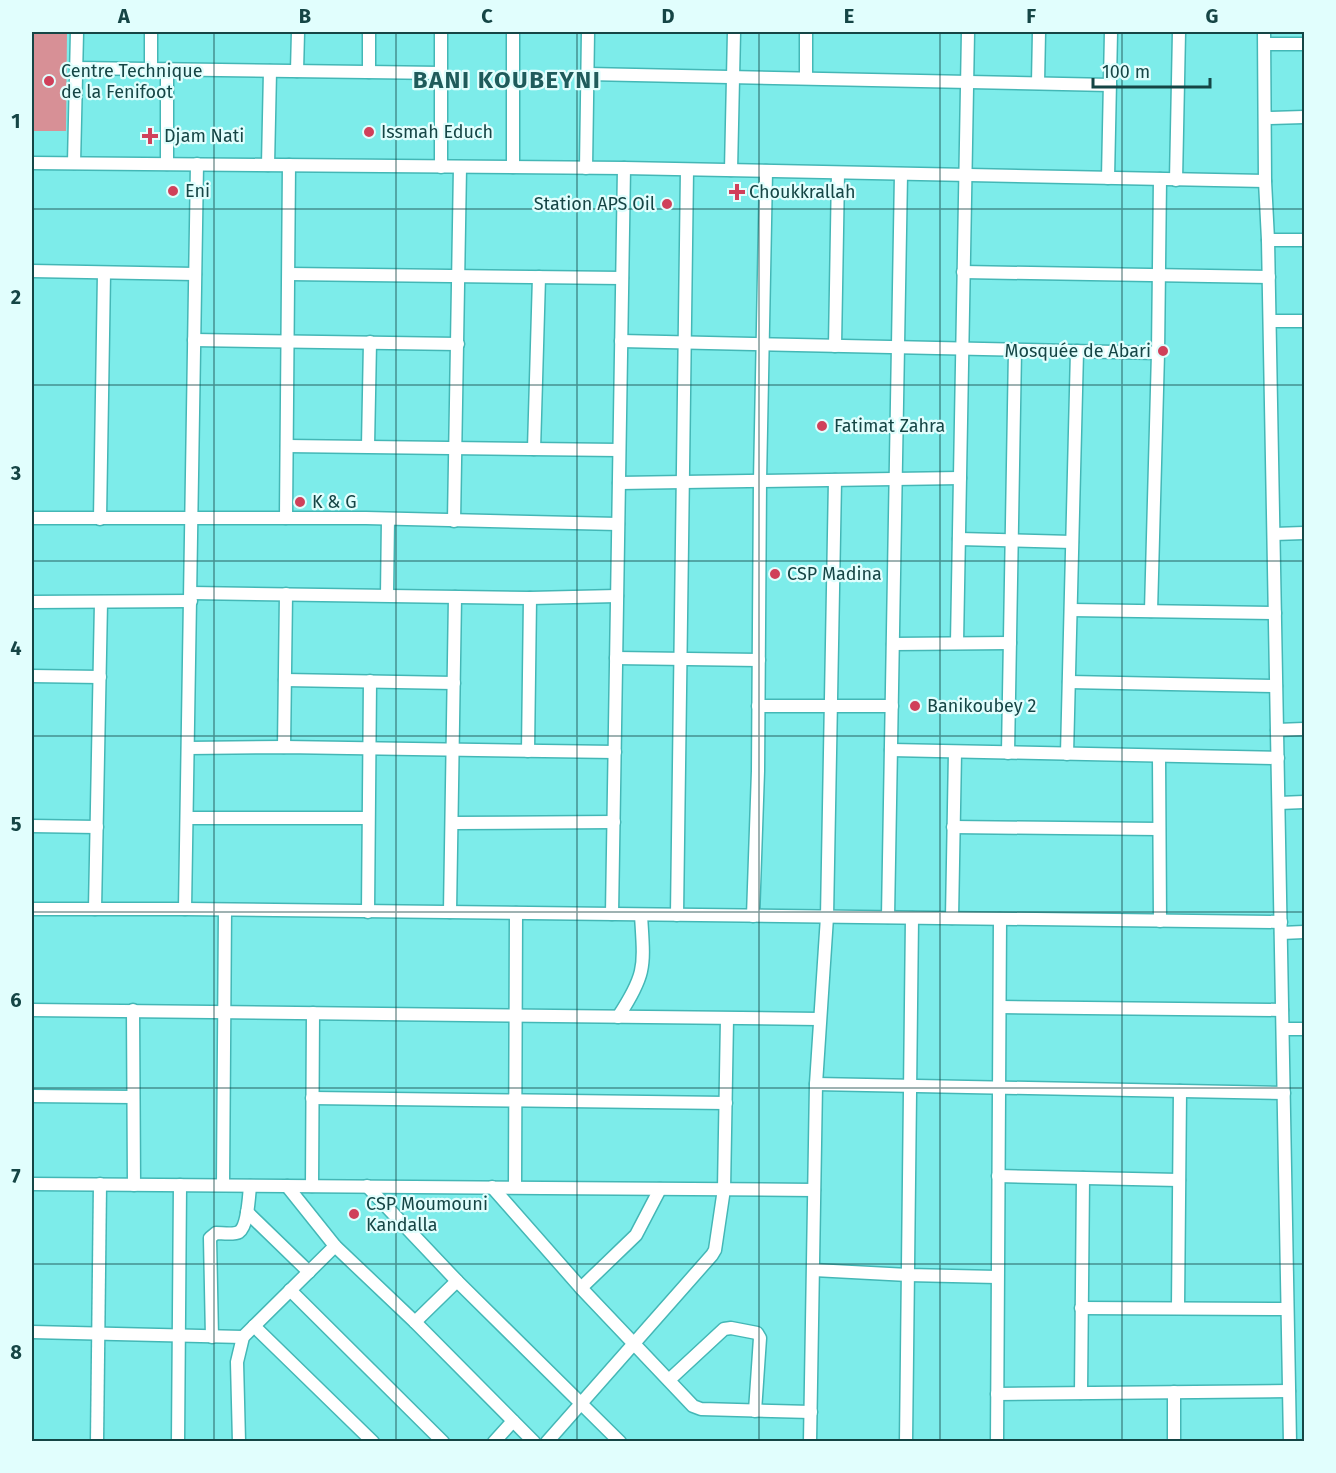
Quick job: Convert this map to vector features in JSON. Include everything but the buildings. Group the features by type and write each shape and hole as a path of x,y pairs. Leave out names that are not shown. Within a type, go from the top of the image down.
{"street":[{"path":"74,163 77,32"},
{"path":"151,32 151,69"},
{"path":"297,71 298,32"},
{"path":"369,32 369,72"},
{"path":"441,32 441,167"},
{"path":"513,32 513,167"},
{"path":"586,168 588,32"},
{"path":"731,170 734,32"},
{"path":"806,32 806,78"},
{"path":"957,644 968,32"},
{"path":"1038,32 1038,83"},
{"path":"1108,178 1111,32"},
{"path":"1176,180 1179,32"},
{"path":"1264,32 1290,1442"},
{"path":"1264,45 1305,44"},
{"path":"76,68 441,73"},
{"path":"167,69 167,164"},
{"path":"268,165 270,71"},
{"path":"588,74 1110,86"},
{"path":"1266,118 1305,117"},
{"path":"32,163 624,168 1265,181"},
{"path":"185,909 197,164"},
{"path":"286,518 288,165"},
{"path":"454,521 460,167"},
{"path":"612,914 624,168"},
{"path":"677,915 687,170"},
{"path":"753,916 766,171"},
{"path":"835,346 838,173"},
{"path":"888,917 901,174"},
{"path":"1151,611 1160,179"},
{"path":"1268,240 1305,240"},
{"path":"32,272 195,274"},
{"path":"100,519 104,273"},
{"path":"963,273 1269,277"},
{"path":"288,274 622,278"},
{"path":"534,449 539,277"},
{"path":"1270,321 1305,321"},
{"path":"194,340 458,344"},
{"path":"621,341 1158,353"},
{"path":"368,446 370,342"},
{"path":"1008,753 1015,350"},
{"path":"1067,754 1077,351"},
{"path":"288,446 619,450"},
{"path":"619,483 960,478"},
{"path":"810,1442 816,1084 827,917 835,480"},
{"path":"32,518 388,519 618,524"},
{"path":"387,595 388,519"},
{"path":"1274,534 1305,533"},
{"path":"958,539 1072,542"},
{"path":"32,602 101,602 286,594 531,598 617,596"},
{"path":"284,747 286,594"},
{"path":"450,912 455,597"},
{"path":"528,751 531,598"},
{"path":"95,909 101,602"},
{"path":"1071,610 1275,613"},
{"path":"893,644 1010,643"},
{"path":"616,658 759,660"},
{"path":"32,676 100,677"},
{"path":"285,680 453,682"},
{"path":"368,912 370,681"},
{"path":"1069,682 1276,686"},
{"path":"758,706 892,705"},
{"path":"1277,730 1305,729"},
{"path":"188,748 284,747 615,752"},
{"path":"891,750 1278,758"},
{"path":"952,918 955,752"},
{"path":"1159,757 1160,921"},
{"path":"1279,803 1305,802"},
{"path":"187,818 368,818"},
{"path":"452,824 614,822"},
{"path":"32,826 97,827"},
{"path":"953,827 1159,829"},
{"path":"32,909 1160,921 1281,927 1305,932"},
{"path":"223,1185 225,910"},
{"path":"516,913 516,1187"},
{"path":"618,1017 638,986 642,973 644,961 641,915"},
{"path":"906,1442 912,918"},
{"path":"997,1442 1000,919"},
{"path":"1000,1007 1282,1010"},
{"path":"32,1010 819,1019"},
{"path":"133,1010 134,1185"},
{"path":"312,1186 313,1013"},
{"path":"547,1442 712,1255 717,1244 724,1189 727,1019"},
{"path":"1283,1029 1305,1029"},
{"path":"816,1084 1284,1093"},
{"path":"1178,1308 1180,1091"},
{"path":"32,1096 133,1096"},
{"path":"312,1098 726,1104"},
{"path":"998,1176 1179,1180"},
{"path":"1082,1393 1083,1178"},
{"path":"32,1184 814,1190"},
{"path":"97,1442 100,1184"},
{"path":"178,1442 177,1336 180,1185"},
{"path":"212,1337 210,1238 216,1233 240,1231 248,1212 250,1185"},
{"path":"287,1186 335,1246 534,1442"},
{"path":"367,1186 457,1281 620,1442"},
{"path":"492,1187 581,1288 696,1408 811,1412"},
{"path":"581,1288 636,1235 660,1189"},
{"path":"248,1212 309,1272"},
{"path":"239,1442 237,1362 243,1337 335,1246"},
{"path":"814,1270 997,1277"},
{"path":"415,1323 457,1281"},
{"path":"290,1290 443,1442"},
{"path":"1081,1308 1287,1309"},
{"path":"254,1326 373,1442"},
{"path":"669,1380 724,1329 731,1328 757,1333 760,1338 756,1411"},
{"path":"32,1332 243,1337"},
{"path":"997,1394 1289,1390"},
{"path":"1174,1392 1174,1442"},
{"path":"494,1442 513,1421"}],"shaded area":[{"name":"Centre Technique de la Fenifoot","path":"32,32 67,32 66,131 32,131"}],"place":[{"name":"Centre Technique de la Fenifoot","path":"49,81"},
{"name":"Issmah Educh","path":"369,132"},
{"name":"Djam Nati","path":"150,136"},
{"name":"Eni","path":"173,191"},
{"name":"Choukkrallah","path":"737,192"},
{"name":"Station APS Oil","path":"667,204"},
{"name":"Mosquée de Abari","path":"1163,351"},
{"name":"Fatimat Zahra","path":"822,426"},
{"name":"K & G","path":"300,502"},
{"name":"CSP Madina","path":"775,574"},
{"name":"Banikoubey 2","path":"915,706"},
{"name":"CSP Moumouni Kandalla","path":"354,1214"}],"district":[{"name":"BANI KOUBEYNI","path":"507,80"}]}
